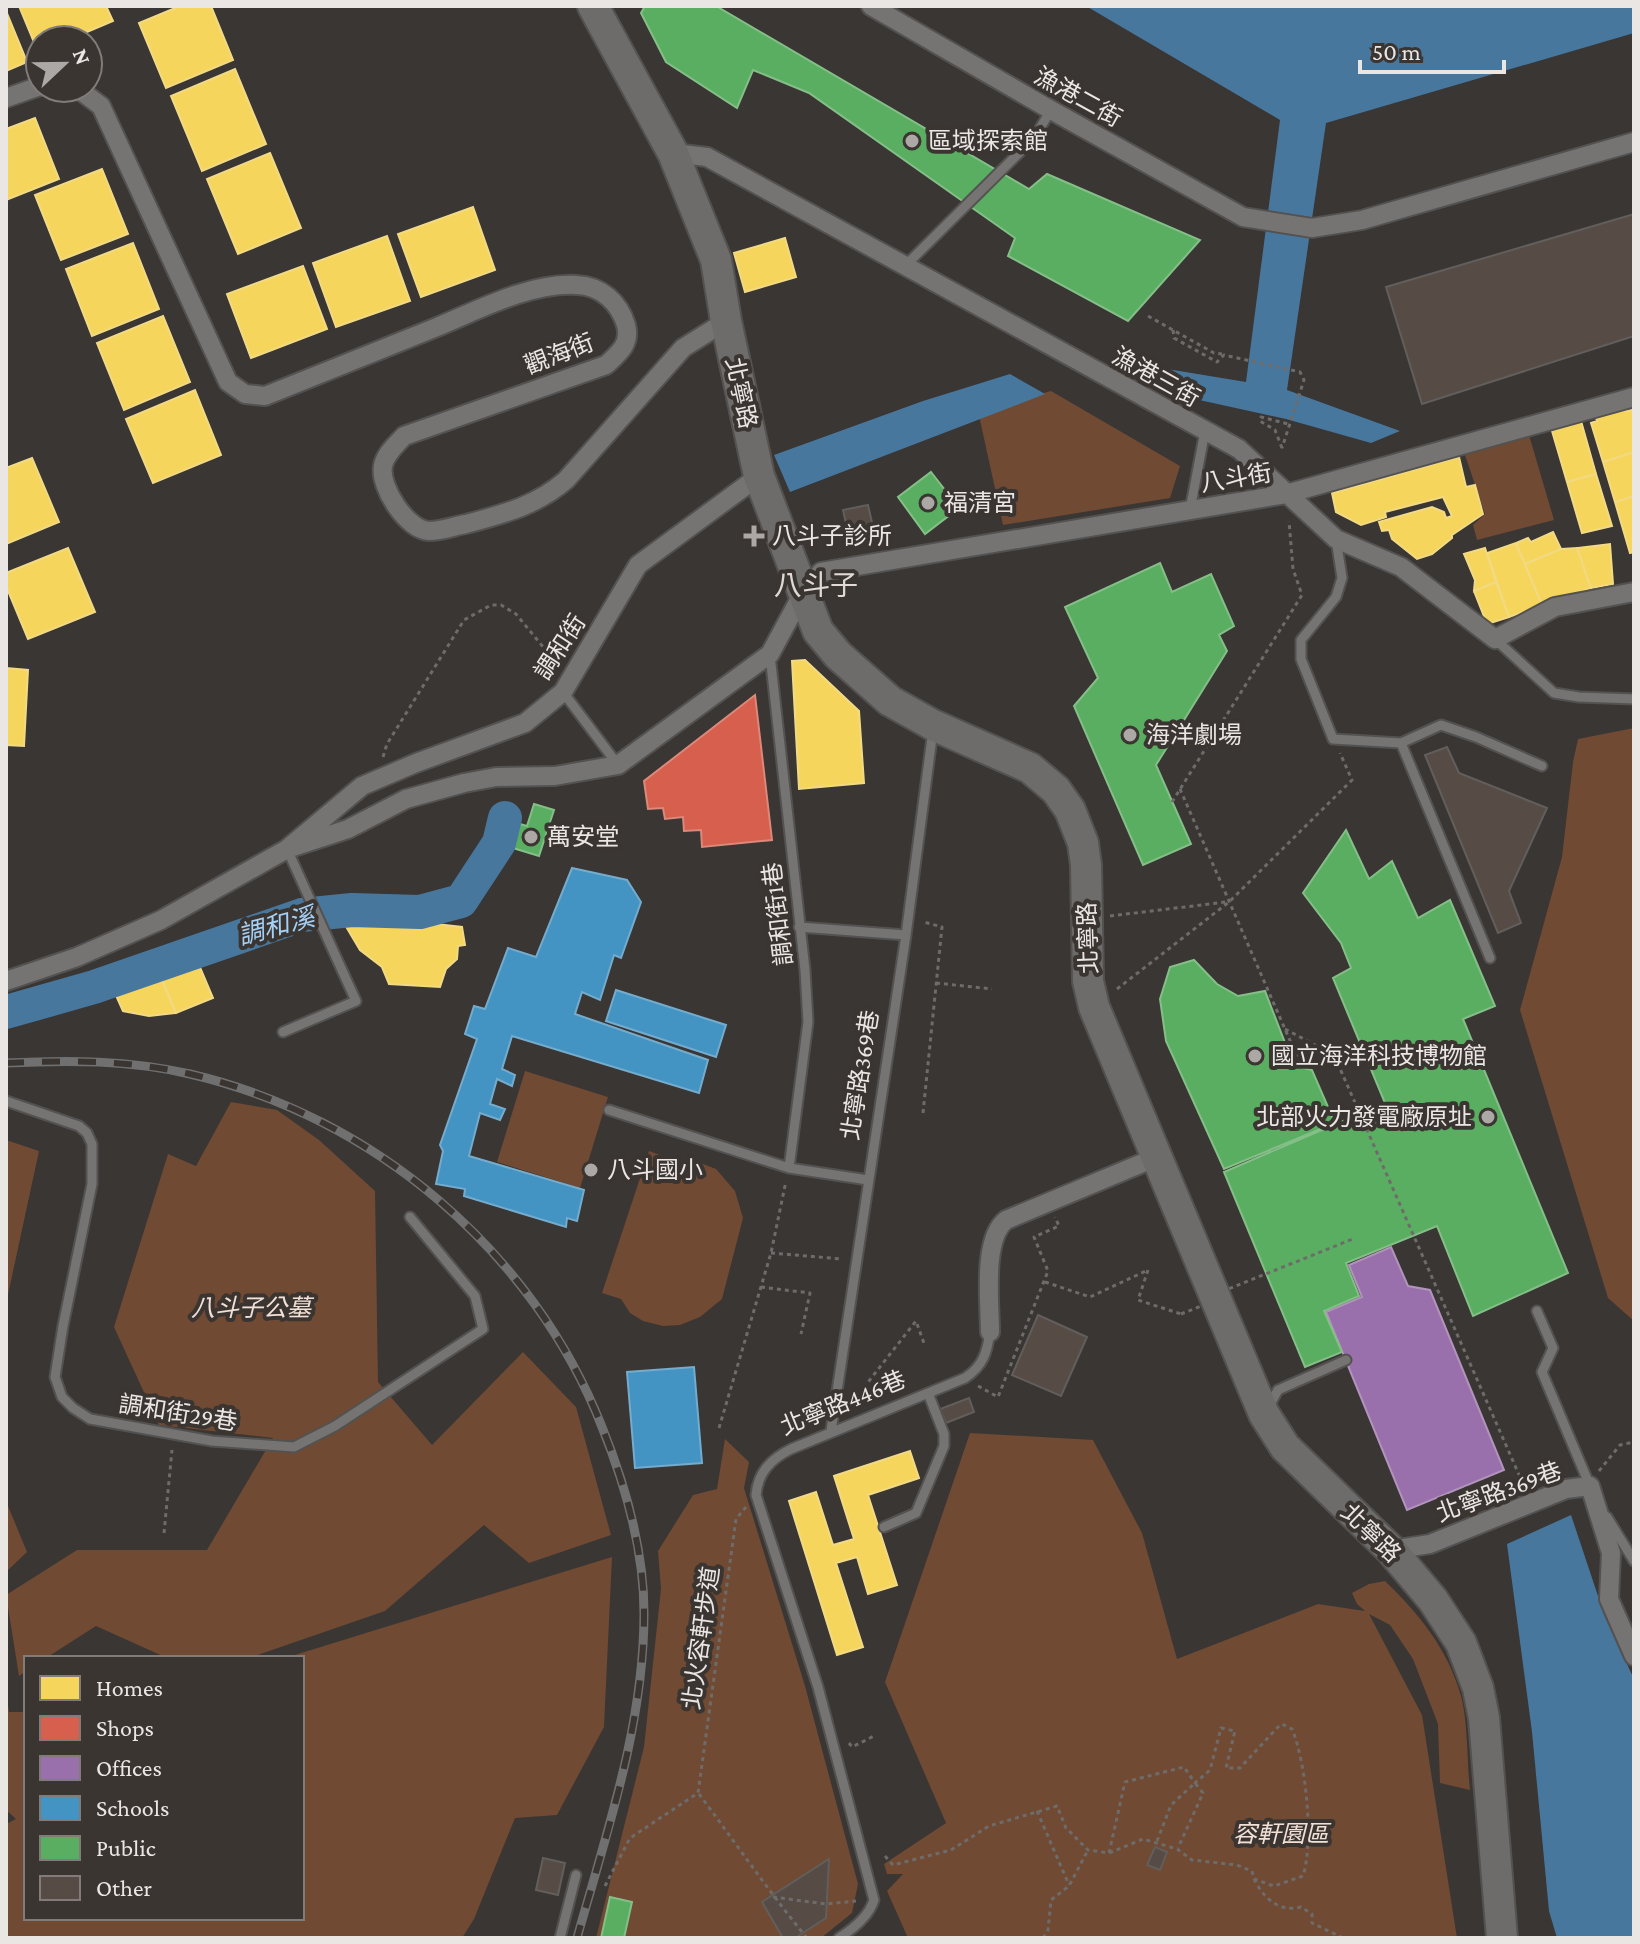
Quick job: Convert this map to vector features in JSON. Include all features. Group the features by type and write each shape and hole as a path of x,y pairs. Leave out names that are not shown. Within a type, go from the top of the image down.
{"main road":[{"name":"北寧路","path":"602,10 673,153 716,260 759,476 818,631 838,655 890,701 933,725 1030,768 1056,790 1070,810 1083,843 1086,865 1088,981 1094,1007 1264,1414 1285,1447 1391,1550 1433,1600 1461,1643 1478,1688 1484,1718 1502,1938"}],"street":[{"name":"漁港二街","path":"871,6 1243,217 1312,228 1362,220 1634,142"},
{"name":"觀海街","path":"98,104 228,382 245,394 265,396 522,293 574,284 602,291 614,302 627,329 627,341 622,351 606,365 404,436 389,452 383,467 384,485 403,513 415,526 426,531 514,511 551,493 683,348 726,321"},
{"name":"漁港三街","path":"673,153 707,157 1239,449 1286,494"},
{"path":"1286,494 1634,397"},
{"name":"調和街","path":"6,981 77,957 161,920 287,849 362,786 525,723 567,686 638,565 759,476"},
{"name":"八斗街","path":"803,593 821,572 1286,494 1336,539 1401,567 1495,639"},
{"path":"1495,639 1555,607 1634,592"},
{"name":"調和街","path":"287,849 348,829 406,799 464,783 496,777 555,776 618,765 770,654 803,593"},
{"path":"990,1332 993,1237 998,1227 1006,1220 1157,1157"},
{"name":"北寧路369巷","path":"1391,1550 1430,1544 1566,1489 1590,1486 1611,1553 1609,1599 1634,1656"}],"lane":[{"path":"904,267 1034,138 1051,110"},
{"path":"1190,510 1205,431"},
{"path":"1336,539 1342,578 1336,597 1301,640 1301,659 1333,739 1401,743 1441,725 1542,766"},
{"path":"1495,639 1554,693 1634,699"},
{"name":"調和街1巷","path":"770,654 808,1022 789,1168"},
{"path":"567,686 618,765"},
{"name":"北寧路369巷","path":"831,1431 906,935 933,725"},
{"path":"1401,743 1490,958"},
{"path":"283,1032 356,1001 287,849"},
{"path":"799,927 906,935"},
{"name":"調和街29巷","path":"6,1101 79,1126 92,1144 92,1184 55,1377 62,1397 90,1419 212,1441 294,1447 335,1426 483,1329 475,1296 410,1217"},
{"path":"609,1110 789,1168 868,1180"},
{"path":"1537,1311 1553,1348 1542,1372 1590,1486 1634,1561"},
{"path":"965,1378 984,1360 990,1332"},
{"path":"1264,1414 1278,1390 1346,1360"},
{"name":"北寧路446巷","path":"756,1495 757,1483 771,1461 791,1449 965,1378"},
{"path":"884,1527 916,1513 942,1453 944,1434 928,1393"},
{"path":"756,1495 818,1687 874,1900 871,1909 839,1938"},
{"path":"560,1938 576,1875"}],"path":[{"path":"1148,316 1214,353 1300,372 1304,380 1282,448 1275,430 1260,421 1261,417 1289,424"},
{"path":"1173,330 1174,338 1217,362 1224,355"},
{"path":"1172,802 1302,595 1293,569 1286,494"},
{"path":"378,779 387,744 422,683 464,620 491,605 501,605 516,614 567,686"},
{"path":"1094,1007 1229,902 1352,780 1333,739"},
{"path":"1180,789 1302,1068"},
{"path":"1087,919 1229,902"},
{"path":"908,919 942,927 923,1113"},
{"path":"936,983 992,989"},
{"path":"1285,1029 1334,1055 1532,1504"},
{"path":"719,1428 771,1253 789,1168"},
{"path":"965,1378 998,1397 1048,1271 1034,1237 1059,1226 1047,1203"},
{"path":"1044,1282 1090,1297 1148,1270 1138,1300 1181,1314 1211,1302 1216,1294 1355,1238"},
{"path":"771,1253 858,1261"},
{"path":"761,1287 810,1293 801,1334"},
{"path":"860,1420 865,1386 916,1321 925,1346"},
{"path":"164,1533 173,1434"},
{"path":"1606,1460 1620,1445 1634,1442"},
{"name":"北火容軒步道","path":"698,1793 736,1519 756,1495"},
{"path":"1157,1841 1171,1805 1210,1770 1221,1728 1235,1731 1226,1768 1240,1768 1282,1724 1292,1729 1299,1745 1308,1825 1305,1871 1303,1876 1274,1886 1254,1879"},
{"path":"1109,1853 1125,1782 1184,1767 1203,1793 1177,1849"},
{"path":"605,1886 630,1838 698,1793 773,1897 807,1938"},
{"path":"885,1856 893,1865 951,1850 989,1826 1057,1806 1066,1828 1088,1850 1109,1853 1143,1839 1177,1849 1192,1860 1237,1865 1252,1871 1265,1899 1291,1910 1301,1907 1312,1914 1312,1923 1343,1938"},
{"path":"1037,1811 1069,1886"},
{"path":"1043,1938 1048,1930 1051,1900 1069,1886 1088,1850"},
{"path":"773,1897 826,1904 874,1900"}],"green space":[{"path":"1051,391 1180,466 1170,498 1003,525 978,411"},
{"path":"1529,435 1554,520 1477,540 1473,525 1485,514 1465,455"},
{"path":"1634,728 1634,1321 1608,1298 1520,1010 1562,857 1578,739"},
{"path":"525,1071 608,1097 580,1188 497,1162"},
{"name":"八斗子公墓","path":"231,1102 277,1110 319,1140 375,1191 378,1382 432,1445 523,1352 576,1407 611,1535 529,1563 484,1525 385,1611 255,1656 163,1656 96,1626 49,1656 24,1656 24,1672 19,1676 6,1595 77,1550 207,1550 273,1438 159,1425 114,1327 168,1154 196,1166"},
{"path":"6,1140 39,1151 6,1304"},
{"path":"649,1151 665,1157 660,1170 680,1162 703,1164 716,1169 735,1191 743,1218 722,1299 700,1317 680,1325 663,1326 643,1321 630,1313 621,1299 602,1293"},
{"name":"容軒園區","path":"970,1433 1093,1440 1142,1533 1177,1659 1318,1604 1365,1611 1352,1593 1369,1584 1385,1581 1397,1593 1421,1619 1440,1648 1455,1679 1463,1706 1470,1790 1440,1783 1438,1724 1413,1659 1390,1625 1369,1614 1422,1715 1457,1938 908,1938 887,1891 903,1874 887,1874 884,1864 946,1823 885,1682"},
{"path":"725,1439 749,1462 744,1488 805,1686 858,1884 852,1913 821,1938 596,1938 644,1747 661,1589 658,1551 693,1495 717,1489"},
{"path":"6,1501 27,1552 6,1572"},
{"path":"612,1557 604,1727 557,1815 515,1818 474,1919 462,1938 6,1938 6,1824 16,1819 6,1810 6,1691 9,1712 24,1712 24,1920 304,1920 304,1656 291,1656"}],"water":[{"path":"1086,6 1634,6 1634,33 1326,123 1287,390 1400,431 1371,443 1286,419 1163,392 1114,364 1149,366 1246,382 1280,120"},
{"path":"1010,374 1045,394 790,492 774,455 923,401"},
{"path":"1571,1515 1605,1617 1634,1679 1634,1938 1557,1938 1549,1911 1532,1732 1507,1544"}],"building: Homes":[{"path":"19,6 106,6 113,21 104,25 26,24"},
{"path":"180,6 211,6 233,60 166,88 139,23"},
{"path":"6,11 24,55 24,63 6,71"},
{"path":"235,69 266,144 202,171 171,96"},
{"path":"35,118 59,179 6,200 6,129"},
{"path":"270,153 301,228 238,254 207,179"},
{"path":"102,169 128,234 61,260 35,195"},
{"path":"473,207 495,270 421,297 398,234"},
{"path":"387,236 410,301 336,327 313,263"},
{"path":"785,238 796,277 745,292 734,253"},
{"path":"133,243 159,309 92,336 66,269"},
{"path":"303,266 327,329 251,358 227,294"},
{"path":"163,316 190,382 124,410 97,343"},
{"path":"195,390 221,455 153,483 126,419"},
{"path":"1624,403 1626,411 1632,410 1634,418 1634,452 1603,462 1591,423 1597,421 1594,412"},
{"path":"1581,421 1596,474 1567,482 1552,431"},
{"path":"1634,452 1634,496 1615,502 1603,462"},
{"path":"1459,457 1466,487 1475,485 1483,514 1452,535 1432,554 1417,559 1392,539 1389,530 1382,531 1379,522 1432,507 1444,512 1446,518 1452,516 1443,497 1385,512 1386,517 1361,525 1336,512 1332,493"},
{"path":"32,458 59,522 6,544 6,468"},
{"path":"1596,474 1612,526 1582,533 1567,482"},
{"path":"1634,496 1634,552 1630,553 1615,502"},
{"path":"1553,532 1561,549 1525,564 1516,543 1528,538 1531,542"},
{"path":"1516,543 1542,605 1509,617 1487,553"},
{"path":"1610,544 1613,584 1591,588 1577,548"},
{"path":"68,548 95,612 28,639 6,586 6,573"},
{"path":"1485,548 1496,582 1474,591 1475,580 1464,554"},
{"path":"1577,548 1591,588 1542,605 1525,564 1561,549"},
{"path":"1496,582 1509,617 1487,624 1474,591"},
{"path":"805,660 859,711 864,783 799,789 792,661"},
{"path":"6,668 28,670 24,746 6,745"},
{"path":"338,913 462,927 465,945 458,946 457,959 446,969 440,987 389,984 382,967 360,950"},
{"path":"196,958 213,998 176,1013 159,973"},
{"path":"159,973 176,1013 149,1016 123,1011 114,991"},
{"path":"910,1451 919,1478 868,1495 897,1585 868,1594 857,1557 836,1563 863,1647 837,1655 789,1501 816,1492 833,1545 854,1539 834,1476"}],"building: Shops":[{"path":"755,695 772,840 702,847 701,830 684,831 683,817 665,819 663,808 648,809 644,781"}],"building: Offices":[{"path":"1391,1247 1408,1286 1430,1290 1504,1470 1407,1510 1326,1312 1362,1297 1349,1265"}],"building: Schools":[{"path":"572,868 627,880 641,902 621,958 614,955 600,1000 582,992 575,1014 708,1060 699,1093 512,1036 502,1069 515,1075 512,1086 497,1079 490,1104 505,1109 500,1120 480,1113 469,1156 584,1190 577,1221 567,1218 566,1227 464,1196 465,1189 436,1184 443,1151 440,1145 477,1039 465,1034 474,1006 485,1009 508,948 536,957"},
{"path":"616,990 726,1025 716,1057 606,1021"},
{"path":"1321,1171 1336,1204 1313,1215 1298,1182"},
{"path":"694,1367 702,1463 635,1468 627,1372"}],"building: Public":[{"name":"區域探索館","path":"645,6 716,6 1029,189 1047,174 1200,240 1128,321 1008,256 1015,238 809,93 753,70 737,108 666,62 641,13"},
{"name":"福清宮","path":"931,472 959,508 925,534 898,497"},
{"name":"海洋劇場","path":"1160,563 1172,592 1211,574 1234,626 1219,635 1227,651 1156,765 1191,844 1143,865 1074,706 1098,678 1065,607"},
{"name":"萬安堂","path":"534,804 554,810 539,856 513,848 520,824 527,826"},
{"path":"1346,830 1369,879 1392,861 1418,918 1450,900 1495,1006 1463,1019 1568,1273 1473,1316 1437,1226 1346,1263 1359,1296 1324,1311 1342,1352 1305,1367 1224,1172 1385,1103 1333,978 1351,968 1341,943 1303,893"},
{"path":"1194,960 1217,984 1238,996 1265,991 1294,1066 1312,1070 1335,1123 1224,1169 1166,1041 1160,999 1170,967"},
{"path":"610,1897 632,1902 624,1938 601,1938"}],"building: Other":[{"path":"1634,214 1634,336 1422,404 1386,287"},
{"path":"868,505 876,540 851,546 843,510"},
{"path":"1447,747 1459,773 1547,808 1509,891 1521,923 1498,933 1425,755"},
{"path":"1038,1315 1087,1337 1061,1396 1012,1375"},
{"path":"969,1398 974,1412 946,1423 940,1409"},
{"path":"1155,1847 1167,1852 1160,1870 1147,1865"},
{"path":"543,1858 565,1863 558,1895 536,1890"},
{"path":"829,1859 826,1918 795,1938 783,1938 762,1902"}],"waterway":[{"name":"調和溪","path":"6,1012 94,987 302,915 352,910 420,912 461,901 499,843 505,818"}],"railway":[{"path":"6,1063 98,1062 167,1069 258,1094 322,1123 383,1158 439,1201 490,1249 534,1304 572,1363 602,1427 632,1518 643,1590 642,1655 631,1737 577,1938"}],"place":[{"name":"區域探索館","path":"912,141"},
{"name":"福清宮","path":"928,503"},
{"name":"八斗子診所","path":"754,536"},
{"name":"海洋劇場","path":"1130,735"},
{"name":"萬安堂","path":"531,837"},
{"name":"國立海洋科技博物館","path":"1255,1056"},
{"name":"北部火力發電廠原址","path":"1488,1117"},
{"name":"八斗國小","path":"591,1170"}],"district":[{"name":"八斗子","path":"816,585"}]}
